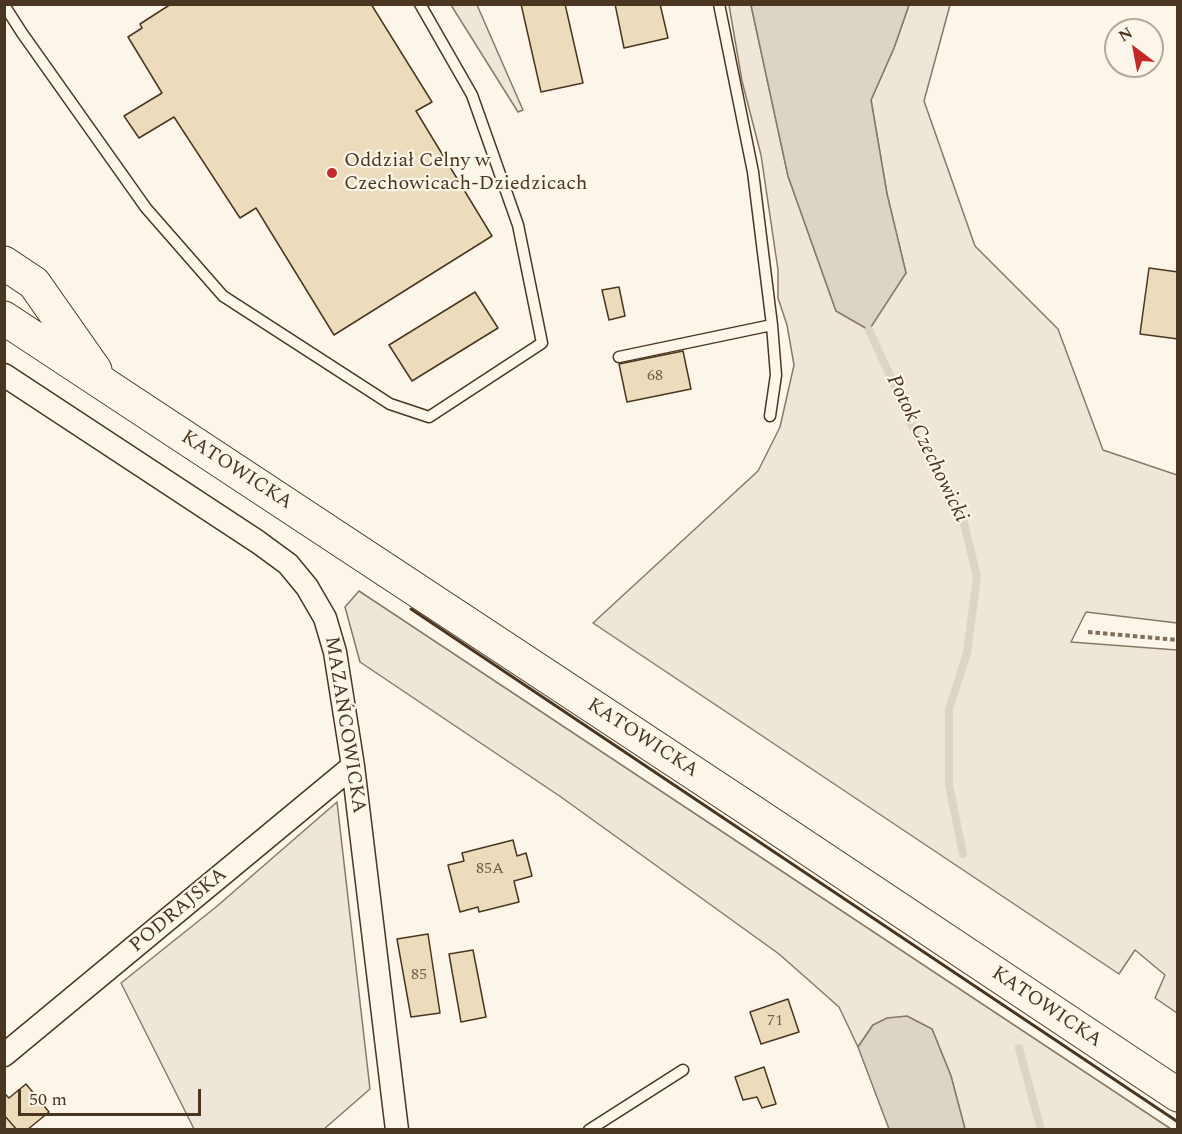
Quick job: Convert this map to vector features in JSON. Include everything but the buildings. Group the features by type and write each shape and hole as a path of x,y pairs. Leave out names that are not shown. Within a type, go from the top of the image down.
{"main road":[{"name":"KATOWICKA","path":"4,263 34,282 104,384"},
{"name":"KATOWICKA","path":"4,318 1178,1095"}],"street":[{"name":"MAZAŃCOWICKA","path":"4,375 288,564 307,587 325,618 335,652 353,766 397,1130"},
{"name":"PODRAJSKA","path":"4,1055 353,766"}],"lane":[{"path":"4,5 146,208 223,296 390,404 429,417 542,344 518,225 472,95 420,4"},
{"path":"719,4 753,172 776,375 770,416"},
{"path":"619,357 772,326"},
{"path":"589,1130 683,1070"}],"path":[{"path":"1088,632 1178,640"}],"shaded area":[{"path":"451,5 477,5 523,110 518,112"},
{"path":"729,5 751,5 788,176 836,311 906,273 887,194 871,100 894,48 909,5 950,5 924,101 975,246 1058,329 1103,450 1177,475 1177,623 1086,612 1071,642 1177,650 1177,1013 1155,998 1165,975 1135,950 1119,974 593,623 758,471 780,427 794,365 787,325 778,298 778,270 761,155 742,81"},
{"path":"751,5 909,5 894,48 871,100 887,194 906,273 869,330 836,311 788,176"},
{"path":"359,591 1171,1129 965,1129 951,1076 932,1029 873,1025 858,1047 839,1007 779,954 561,797 360,662 345,607"},
{"path":"337,802 370,1089 324,1129 194,1129 121,983 216,907"},
{"path":"907,1016 932,1029 951,1076 965,1129 889,1129 858,1047 873,1025 887,1018"}],"waterway":[{"name":"Potok Czechowicki","path":"869,330 915,433 962,515 977,577 967,653 949,709 949,785 963,854"},
{"name":"Potok Czechowicki","path":"1019,1048 1041,1130"}],"wall":[{"path":"411,609 1178,1122"}],"place":[{"name":"Oddział Celny w Czechowicach-Dziedzicach","path":"332,173"}]}
